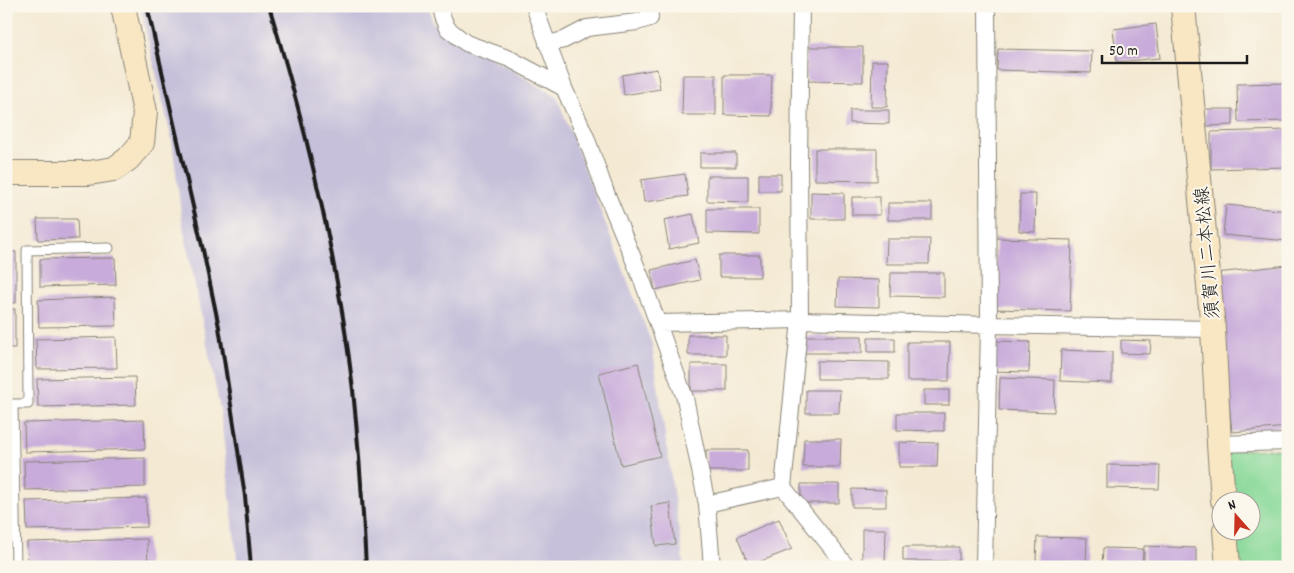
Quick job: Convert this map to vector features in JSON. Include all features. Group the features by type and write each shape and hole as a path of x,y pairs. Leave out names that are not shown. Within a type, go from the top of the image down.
{"main road":[{"path":"6,173 89,173 114,169 128,159 142,143 145,112 123,6"},
{"name":"須賀川二本松線","path":"1183,9 1213,329 1218,444 1222,490"},
{"path":"1226,540 1228,567"}],"street":[{"path":"440,6 447,28 466,43 510,59 564,88"},
{"path":"534,6 564,88 586,137 605,190 659,323 685,398 707,504 712,567"},
{"path":"800,6 800,320 783,486 847,567"},
{"path":"547,44 564,40 587,28 637,22 650,18 649,7"},
{"path":"984,567 989,325 987,8"},
{"path":"659,323 800,320 1213,329"},
{"path":"1218,444 1288,442"},
{"path":"707,504 783,486"}],"lane":[{"path":"16,567 9,404 28,404 27,250 109,248"}],"shaded area":[{"path":"140,6 429,6 432,22 557,97 652,344 684,567 238,567 220,409 182,221 172,140"}],"green space":[{"path":"1288,449 1288,567 1236,567 1234,540 1262,540 1262,490 1231,490 1228,450"}],"building":[{"path":"1156,24 1160,58 1117,62 1113,29"},
{"path":"806,47 863,47 863,82 806,81"},
{"path":"998,49 1092,51 1091,73 997,70"},
{"path":"872,61 888,61 887,107 871,107"},
{"path":"657,69 660,89 624,95 622,75"},
{"path":"683,75 716,75 716,115 682,115"},
{"path":"724,75 772,75 771,116 724,115"},
{"path":"1288,83 1288,121 1238,122 1237,84"},
{"path":"1205,109 1233,109 1233,125 1205,126"},
{"path":"850,110 889,110 889,124 850,123"},
{"path":"1288,130 1288,167 1211,169 1211,132"},
{"path":"815,149 877,149 877,181 815,180"},
{"path":"700,153 736,153 736,167 700,167"},
{"path":"685,174 688,196 644,202 641,180"},
{"path":"759,174 781,174 781,191 759,191"},
{"path":"707,176 748,176 748,202 707,201"},
{"path":"811,192 844,193 844,219 811,219"},
{"path":"1020,194 1036,194 1035,232 1019,231"},
{"path":"852,197 880,197 880,215 852,215"},
{"path":"888,203 932,203 932,220 888,220"},
{"path":"1226,205 1288,211 1288,241 1223,235"},
{"path":"707,209 759,209 759,234 707,233"},
{"path":"693,214 699,243 669,249 664,220"},
{"path":"37,219 77,219 78,239 38,240"},
{"path":"996,238 1072,240 1070,311 994,309"},
{"path":"887,239 930,239 929,264 886,264"},
{"path":"6,252 16,252 16,303 6,303"},
{"path":"719,255 760,255 760,277 719,277"},
{"path":"115,258 116,285 40,287 40,259"},
{"path":"695,260 700,280 655,290 651,270"},
{"path":"1288,265 1288,427 1232,432 1216,273"},
{"path":"891,273 944,273 944,297 890,296"},
{"path":"838,279 879,280 879,307 837,306"},
{"path":"115,297 116,326 39,327 38,300"},
{"path":"6,309 15,309 15,348 6,348"},
{"path":"688,335 726,335 726,355 688,355"},
{"path":"805,336 862,336 862,353 805,353"},
{"path":"116,337 117,368 37,369 36,339"},
{"path":"868,338 895,338 895,352 868,352"},
{"path":"1121,340 1151,341 1150,354 1121,353"},
{"path":"992,341 1030,342 1029,372 991,371"},
{"path":"907,342 950,342 949,381 907,381"},
{"path":"1061,350 1112,352 1112,383 1060,381"},
{"path":"817,361 889,362 889,379 817,379"},
{"path":"638,363 660,456 621,465 599,373"},
{"path":"691,364 727,364 727,391 691,391"},
{"path":"135,377 136,405 38,407 37,379"},
{"path":"1000,378 1055,380 1054,412 999,410"},
{"path":"806,390 840,390 839,413 806,413"},
{"path":"924,390 949,390 949,405 924,405"},
{"path":"897,413 944,413 944,431 897,430"},
{"path":"144,420 145,449 25,452 24,423"},
{"path":"804,439 841,439 840,467 803,467"},
{"path":"899,442 938,443 937,467 899,467"},
{"path":"706,450 748,450 748,471 706,471"},
{"path":"145,458 145,487 25,490 24,461"},
{"path":"1107,465 1160,466 1159,489 1107,488"},
{"path":"801,484 839,484 839,503 801,503"},
{"path":"852,489 886,490 886,507 852,507"},
{"path":"146,498 147,527 27,530 26,501"},
{"path":"670,503 675,544 656,546 651,506"},
{"path":"779,519 792,549 749,566 737,537"},
{"path":"862,529 886,529 885,563 862,563"},
{"path":"1037,537 1087,538 1086,563 1036,562"},
{"path":"147,539 148,567 28,567 27,542"},
{"path":"1144,546 1196,548 1196,567 1144,567"},
{"path":"903,547 959,547 959,561 903,561"},
{"path":"1103,548 1143,549 1142,567 1102,567"}],"railway":[{"path":"147,6 219,327 245,496 251,567"},
{"path":"269,6 296,100 320,196 339,292 353,390 361,478 366,567"}]}
